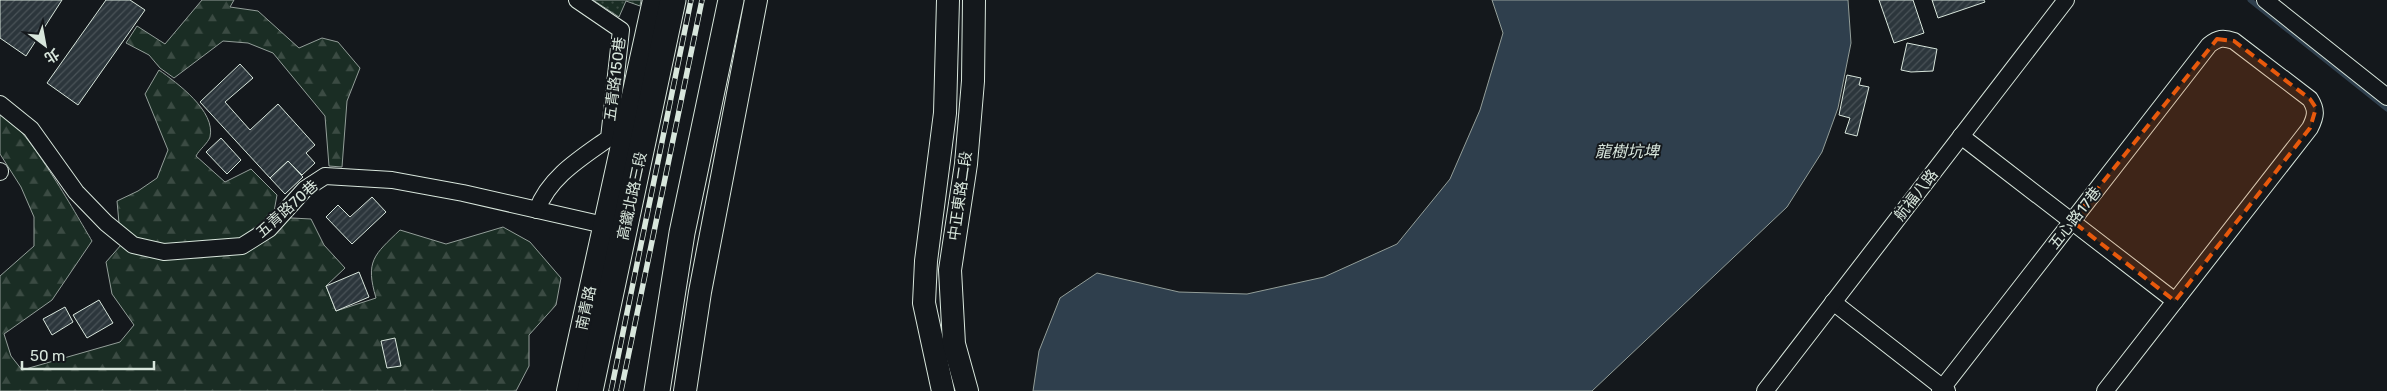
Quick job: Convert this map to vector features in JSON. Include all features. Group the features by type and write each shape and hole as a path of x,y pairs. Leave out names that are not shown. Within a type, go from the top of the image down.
{"main road":[{"name":"高鐵北路三段","path":"604,225 654,0"},
{"name":"高鐵北路三段","path":"590,391 673,0"},
{"path":"657,391 682,233 731,0"},
{"path":"685,391 700,292 756,0"},
{"name":"中正東路二段","path":"943,391 924,303 926,261 945,113 948,0"},
{"name":"中正東路二段","path":"967,391 954,344 950,270 966,164 972,81 974,0"},
{"name":"南青路","path":"568,391 604,225"}],"street":[{"name":"五青路150巷","path":"537,210 543,195 567,169 608,138 621,30 577,0"},
{"name":"航福八路","path":"1765,391 2066,0"},
{"path":"2265,0 2387,96"},
{"name":"五心路17巷","path":"1943,390 2209,45 2217,39 2225,38 2234,41 2310,99 2316,108 2315,118 2310,128 2175,301"},
{"name":"五青路70巷","path":"0,104 30,129 76,192 106,223 133,245 164,252 242,246 268,229 306,189 325,176 392,180 463,193 604,225"},
{"path":"1961,136 2175,301 2105,391"},
{"path":"1833,302 1943,390"}],"highlighted area":[{"path":"2217,39 2234,41 2310,99 2316,108 2310,128 2175,301 2072,221"}],"green space":[{"path":"202,0 234,0 230,7 258,11 299,48 322,38 338,42 360,68 347,101 342,167 329,166 325,116 273,53 248,43 223,41 174,78 160,68 149,55 126,43 137,26 165,44"},
{"path":"593,0 641,0 640,6 626,1 619,17"},
{"path":"159,70 185,90 207,117 210,137 196,156 225,182 251,169 277,195 273,217 311,219 324,245 345,268 326,286 336,311 376,298 371,275 374,260 384,246 400,230 446,244 503,227 530,242 561,278 556,305 529,335 529,366 516,391 0,391 0,276 34,246 34,217 21,187 0,154 0,114 10,120 36,151 92,241 52,300 4,334 11,356 22,370 120,342 134,325 112,294 106,262 121,245 117,201 138,191 157,178 168,150 145,94"}],"water":[{"name":"龍樹坑埤","path":"1492,0 1848,0 1851,43 1838,108 1822,152 1787,207 1592,391 1033,391 1039,351 1060,298 1097,273 1179,292 1247,294 1324,277 1397,244 1450,179 1480,110 1503,33"}],"building":[{"path":"0,0 62,0 26,56 0,38"},
{"path":"106,0 130,0 145,10 78,105 47,83"},
{"path":"1879,0 1913,0 1924,33 1894,43"},
{"path":"1932,0 1984,0 1985,2 1938,18"},
{"path":"1907,43 1937,49 1933,71 1911,72 1901,70"},
{"path":"240,64 253,78 225,102 250,130 278,104 315,145 306,153 315,163 302,175 288,161 270,178 200,102"},
{"path":"1847,75 1861,78 1859,85 1869,87 1857,136 1845,133 1850,118 1839,115"},
{"path":"221,138 241,160 227,174 206,152"},
{"path":"288,161 303,177 285,194 270,178"},
{"path":"372,197 386,212 352,244 326,217 338,205 350,217"},
{"path":"359,272 369,297 336,311 326,286"},
{"path":"99,300 113,323 87,338 73,315"},
{"path":"65,307 73,322 52,335 43,319"},
{"path":"395,338 401,366 387,368 381,341"}],"waterway":[{"path":"2250,0 2387,109"}],"railway":[{"path":"611,391 691,0"},
{"path":"621,391 702,0"}]}
